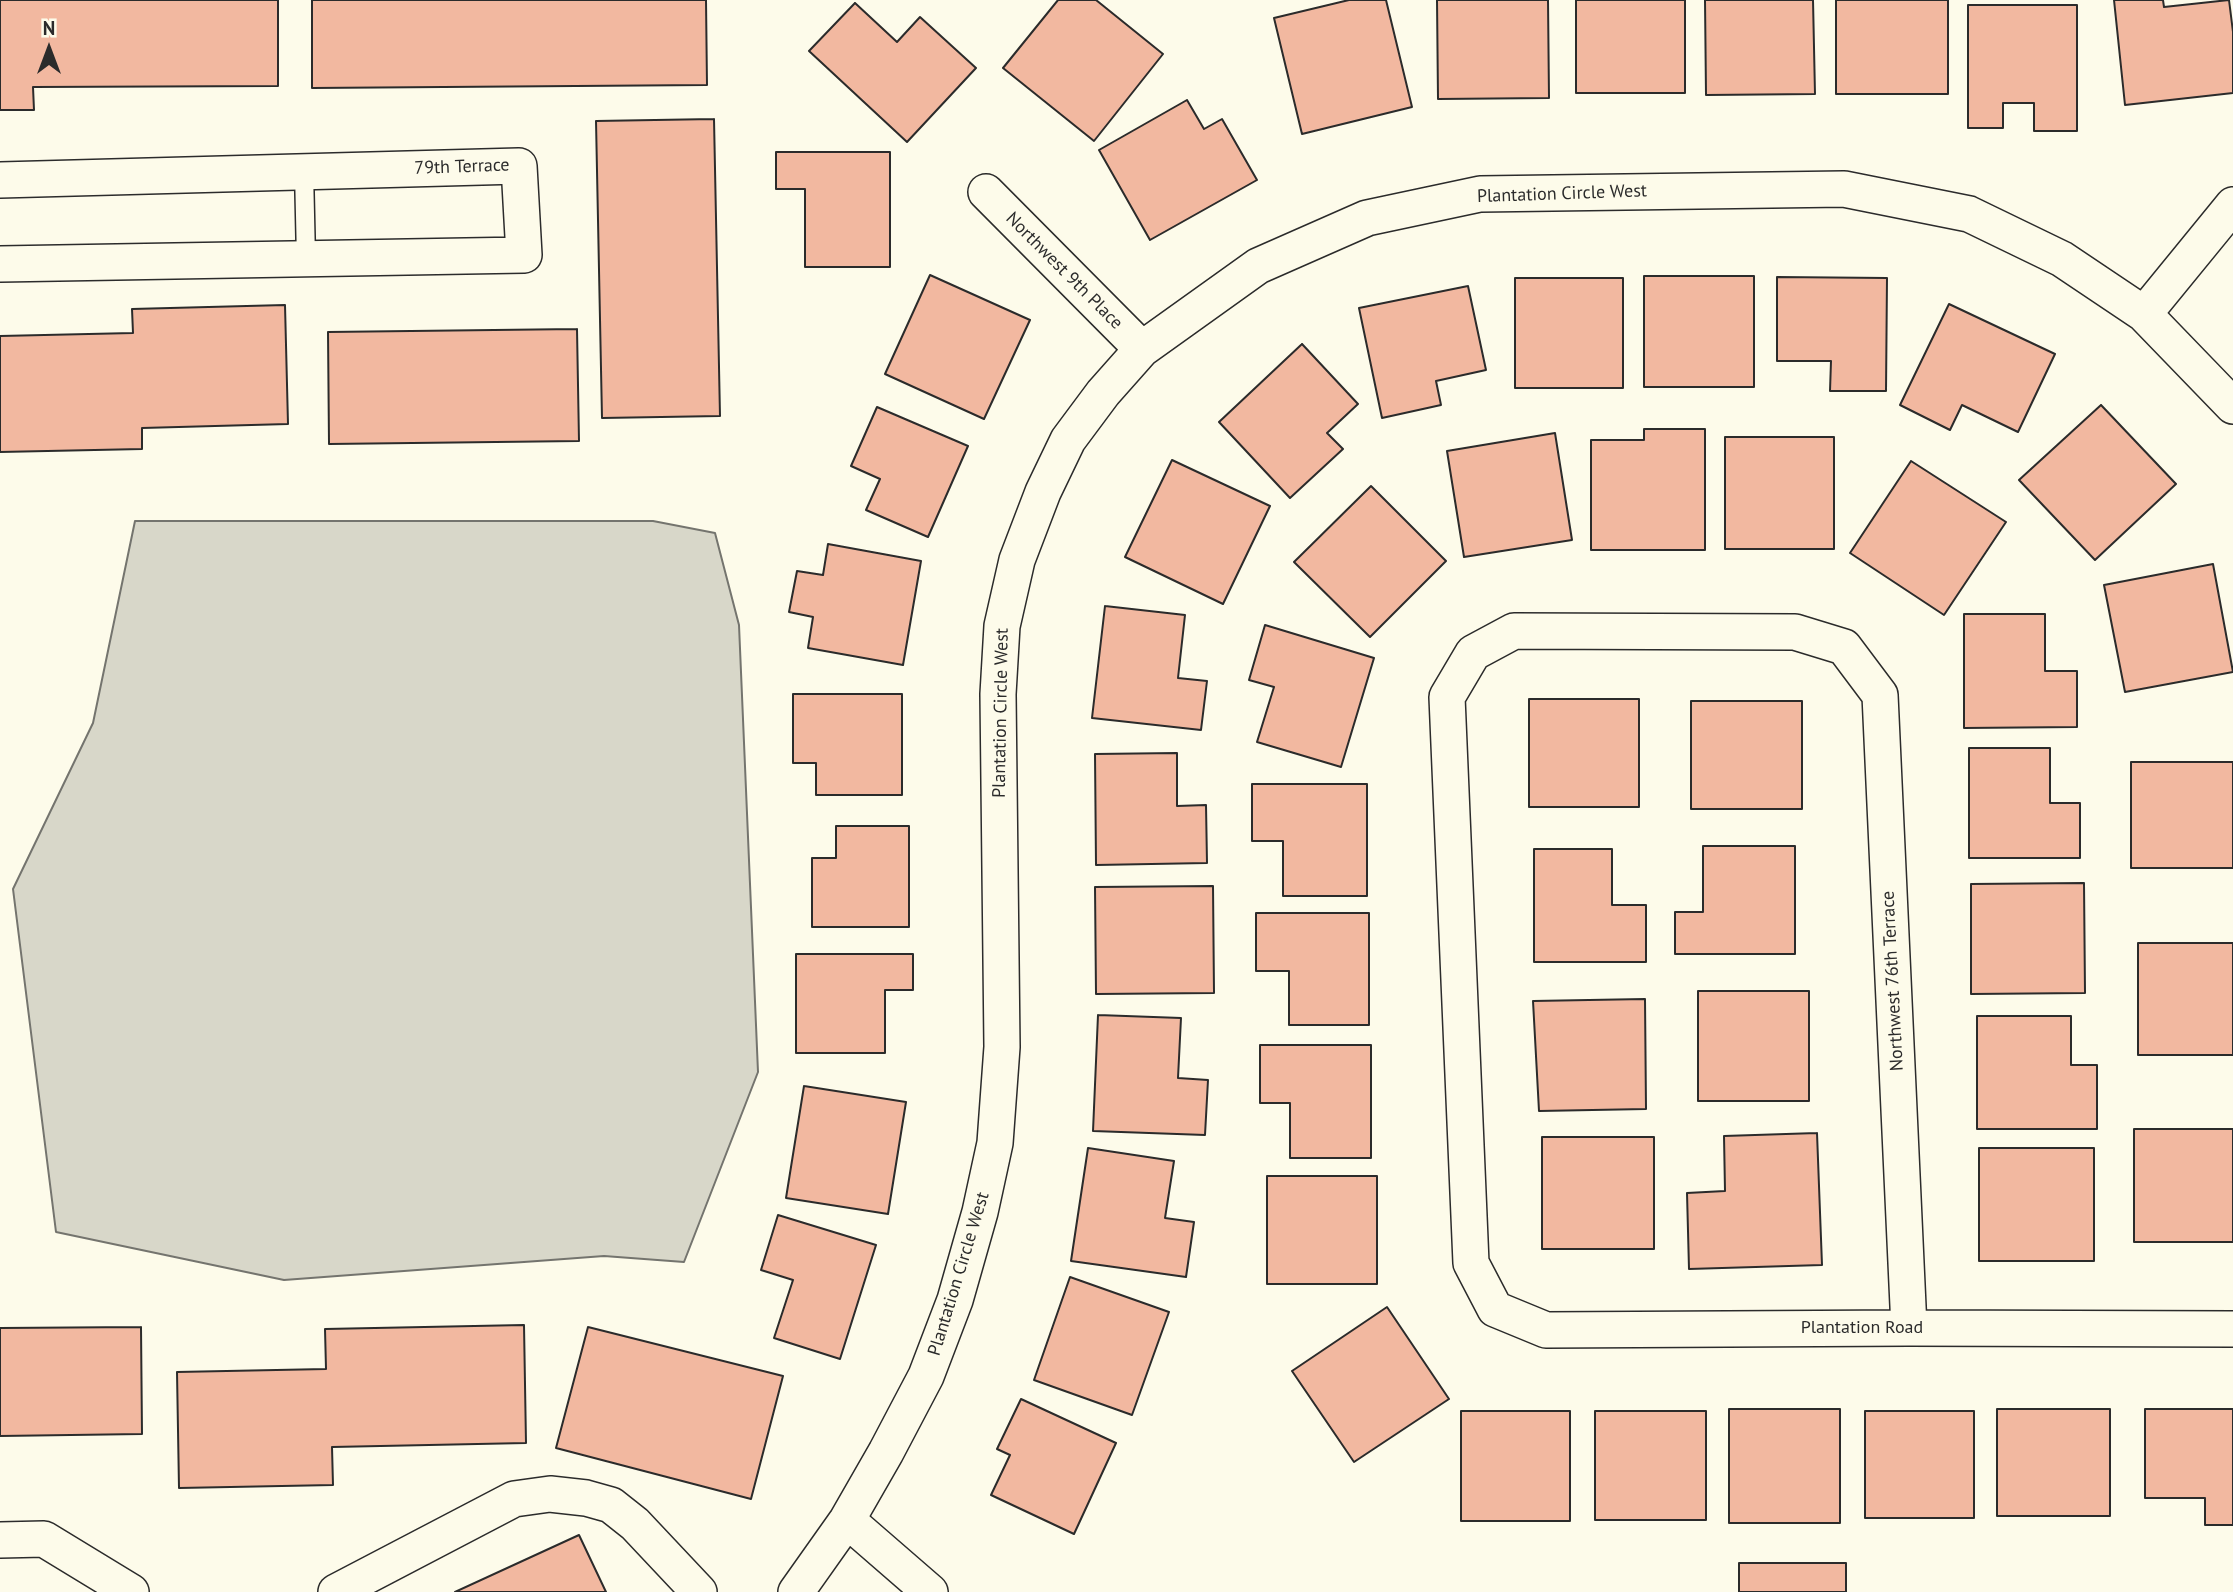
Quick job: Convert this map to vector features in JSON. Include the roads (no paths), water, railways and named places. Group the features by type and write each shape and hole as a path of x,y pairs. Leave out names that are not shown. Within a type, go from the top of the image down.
{"street":[{"name":"79th Terrace","path":"0,180 519,166 524,255 0,264"},
{"name":"Plantation Circle West","path":"796,1592 847,1520 926,1377 958,1287 980,1212 995,1143 1002,1047 998,694 1002,626 1017,560 1043,492 1068,440 1103,393 1142,349 1258,266 1367,219 1480,194 1844,189 1969,214 2062,258 2144,314 2233,406"},
{"name":"Northwest 9th Place","path":"986,192 1142,349"},
{"path":"2144,314 2233,205"},
{"name":"Northwest 76th Terrace","path":"1495,1309 1471,1263 1447,697 1474,653 1514,631 1796,632 1844,647 1880,695 1909,1328"},
{"name":"Plantation Road","path":"1495,1309 1546,1330 2233,1329"},
{"path":"336,1592 514,1499 550,1494 586,1498 611,1505 635,1524 699,1592"},
{"path":"847,1520 930,1592"},
{"path":"0,1540 44,1539 131,1592"}],"lane":[{"path":"304,172 306,259"}]}
